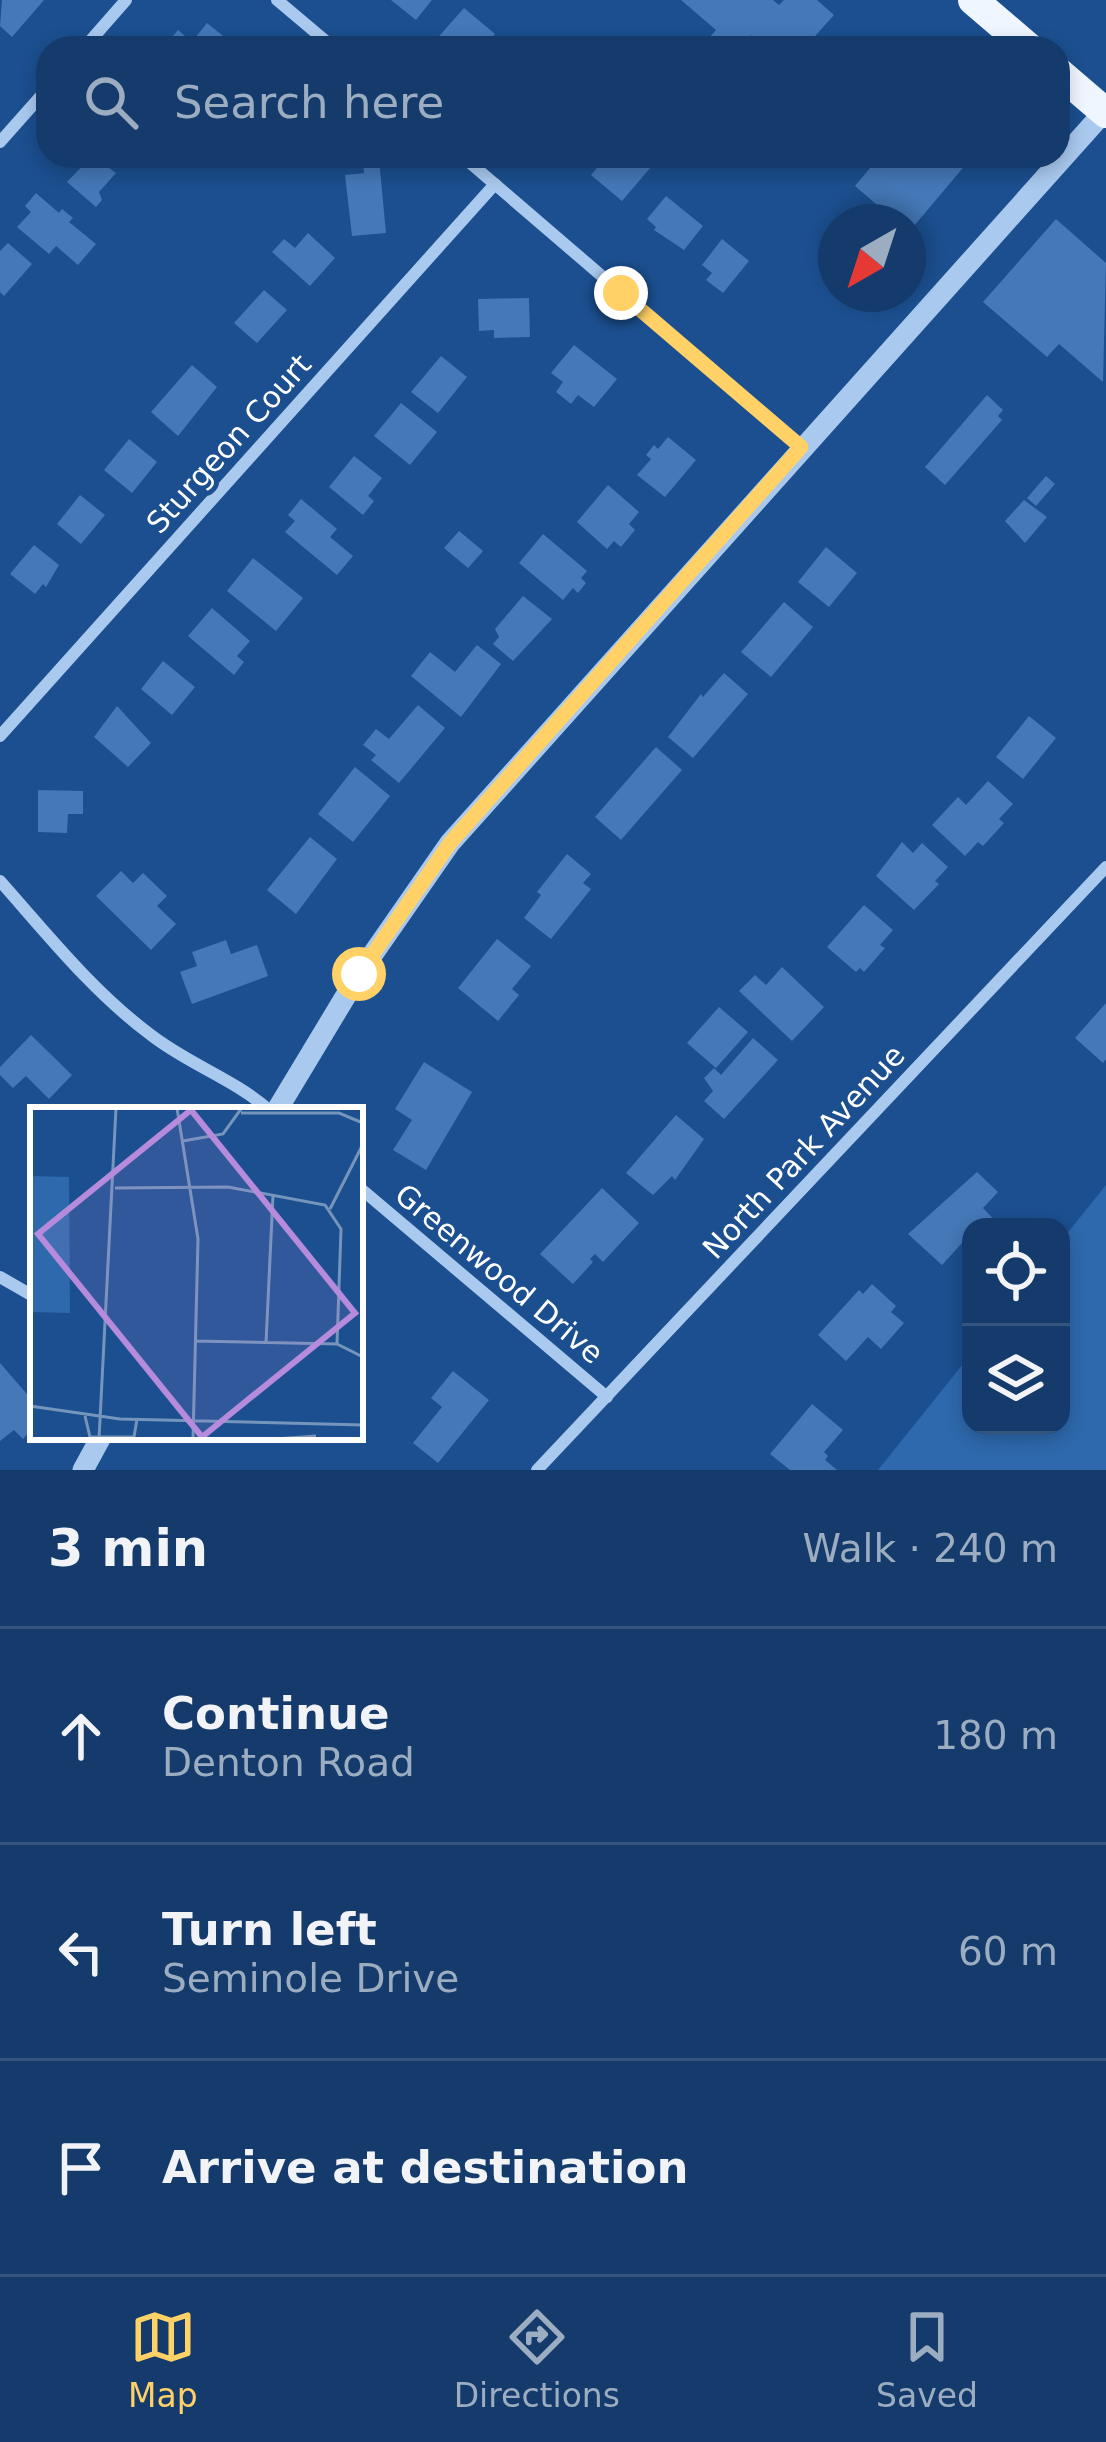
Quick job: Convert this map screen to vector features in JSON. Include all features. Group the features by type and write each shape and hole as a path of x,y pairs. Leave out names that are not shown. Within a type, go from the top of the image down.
{"main road":[{"path":"973,0 1016,36"},
{"path":"1070,82 1105,112"}],"street":[{"path":"94,36 126,0"},
{"path":"277,0 320,36"},
{"path":"0,142 36,102"},
{"path":"1070,151 1105,112"},
{"path":"476,168 801,447"},
{"path":"275,1107 450,843 1054,168"},
{"name":"Sturgeon Court","path":"0,736 495,184"},
{"name":"North Park Avenue","path":"537,1470 1106,867"},
{"path":"0,881 82,974 130,1018 180,1056 269,1107"},
{"name":"Greenwood Drive","path":"363,1191 607,1397"},
{"path":"0,1276 30,1294"},
{"path":"83,1470 99,1440"}],"shaded area":[{"path":"1106,1185 1106,1470 878,1470 962,1365 962,1434 1070,1434 1070,1230"}],"building":[{"path":"2,0 44,0 12,37 0,26"},
{"path":"391,0 432,0 416,20"},
{"path":"681,0 773,0 779,5 784,0 817,0 834,15 815,36 711,36 716,30"},
{"path":"464,8 495,34 493,36 439,36"},
{"path":"207,23 223,36 197,36"},
{"path":"80,168 109,168 116,173 99,192 102,200 96,207 67,182"},
{"path":"364,168 380,168 386,233 352,236 345,175 364,173"},
{"path":"597,168 650,168 622,201 591,175"},
{"path":"870,168 963,168 926,212 926,204 876,204 855,186"},
{"path":"36,193 59,213 62,209 73,218 69,222 96,244 78,265 56,246 49,254 17,227 31,212 25,206"},
{"path":"666,196 703,226 684,250 654,230 647,219"},
{"path":"1056,219 1106,263 1103,382 1059,344 1047,357 983,302"},
{"path":"308,233 335,258 310,286 272,252 284,239 295,248"},
{"path":"722,239 749,261 723,293 706,280 712,273 702,265"},
{"path":"8,243 32,264 4,296 0,292 0,251"},
{"path":"264,290 287,310 257,343 234,323"},
{"path":"529,298 530,337 494,338 494,330 479,331 478,299"},
{"path":"574,345 617,379 594,407 578,395 571,404 556,392 563,382 551,373"},
{"path":"441,356 467,377 438,413 411,392"},
{"path":"192,365 217,387 178,436 151,412"},
{"path":"987,395 1003,410 998,416 1002,420 945,485 925,467"},
{"path":"401,403 437,432 410,465 374,436"},
{"path":"668,437 696,460 665,497 637,475 651,459 646,455 654,445 658,449"},
{"path":"129,439 157,462 132,493 104,470"},
{"path":"354,456 382,478 368,496 374,501 363,515 329,487"},
{"path":"1046,476 1055,484 1036,506 1027,498"},
{"path":"608,485 639,512 629,524 635,530 621,547 614,541 607,549 577,522"},
{"path":"80,495 105,515 81,544 57,524"},
{"path":"301,499 337,529 330,537 353,556 337,575 285,532 295,521 288,515"},
{"path":"1024,500 1047,517 1025,543 1005,521"},
{"path":"459,531 483,551 468,568 444,548"},
{"path":"543,534 587,571 581,578 586,583 578,593 573,588 563,600 519,563"},
{"path":"34,545 59,565 46,587 43,584 35,594 10,574"},
{"path":"826,547 857,573 829,607 798,582"},
{"path":"253,558 303,598 276,631 227,591"},
{"path":"523,596 552,619 513,661 493,644 499,637 495,629"},
{"path":"784,602 813,627 771,677 741,652"},
{"path":"212,608 250,641 237,656 244,662 234,675 188,636"},
{"path":"477,645 501,664 461,717 411,676 430,652 455,672"},
{"path":"163,661 195,687 172,715 141,689"},
{"path":"724,673 748,694 693,758 668,737"},
{"path":"418,705 445,728 399,783 371,760 376,755 363,745 376,729 389,739"},
{"path":"117,706 151,743 128,767 94,737"},
{"path":"1029,716 1056,738 1023,779 996,757"},
{"path":"656,747 682,770 621,840 595,817"},
{"path":"355,767 390,796 353,842 318,814"},
{"path":"988,781 1013,804 999,819 1004,823 983,846 978,842 965,856 932,825 958,797 966,805"},
{"path":"38,790 83,791 83,814 68,814 67,833 38,832"},
{"path":"310,837 337,859 296,914 267,890"},
{"path":"902,842 913,853 922,843 948,867 914,910 876,876"},
{"path":"567,854 591,874 583,883 591,889 551,939 524,918 541,895 537,892"},
{"path":"121,871 133,883 143,873 167,896 157,906 176,924 151,950 96,896"},
{"path":"864,905 893,930 880,945 885,948 864,972 860,968 856,972 827,947"},
{"path":"497,939 531,966 512,989 519,995 498,1021 458,988"},
{"path":"226,940 231,954 257,945 268,976 192,1004 180,972 197,966 192,952"},
{"path":"782,967 824,1007 792,1041 739,991 755,975 766,985"},
{"path":"1106,1003 1106,1059 1103,1063 1075,1038"},
{"path":"719,1007 748,1032 716,1068 687,1043"},
{"path":"31,1035 72,1075 49,1099 26,1076 13,1088 0,1075 0,1067"},
{"path":"753,1038 778,1060 724,1119 704,1101 713,1091 704,1078 714,1068 721,1075"},
{"path":"424,1062 472,1092 426,1170 393,1150 412,1120 395,1109"},
{"path":"676,1115 704,1139 675,1180 672,1176 653,1195 626,1173"},
{"path":"977,1172 998,1192 983,1208 992,1218 962,1218 962,1243 942,1265 908,1234"},
{"path":"602,1188 639,1223 603,1262 595,1254 573,1284 540,1254"},
{"path":"872,1284 896,1306 891,1312 904,1323 881,1349 868,1337 846,1361 818,1335 859,1290 863,1294"},
{"path":"0,1363 30,1398 30,1431 23,1439 14,1430 0,1441"},
{"path":"453,1371 489,1400 438,1463 413,1443 442,1407 431,1398"},
{"path":"812,1404 843,1430 824,1452 825,1460 837,1470 790,1470 770,1454"}],"route":[{"path":"359,974 450,843 801,447 621,293"}]}
